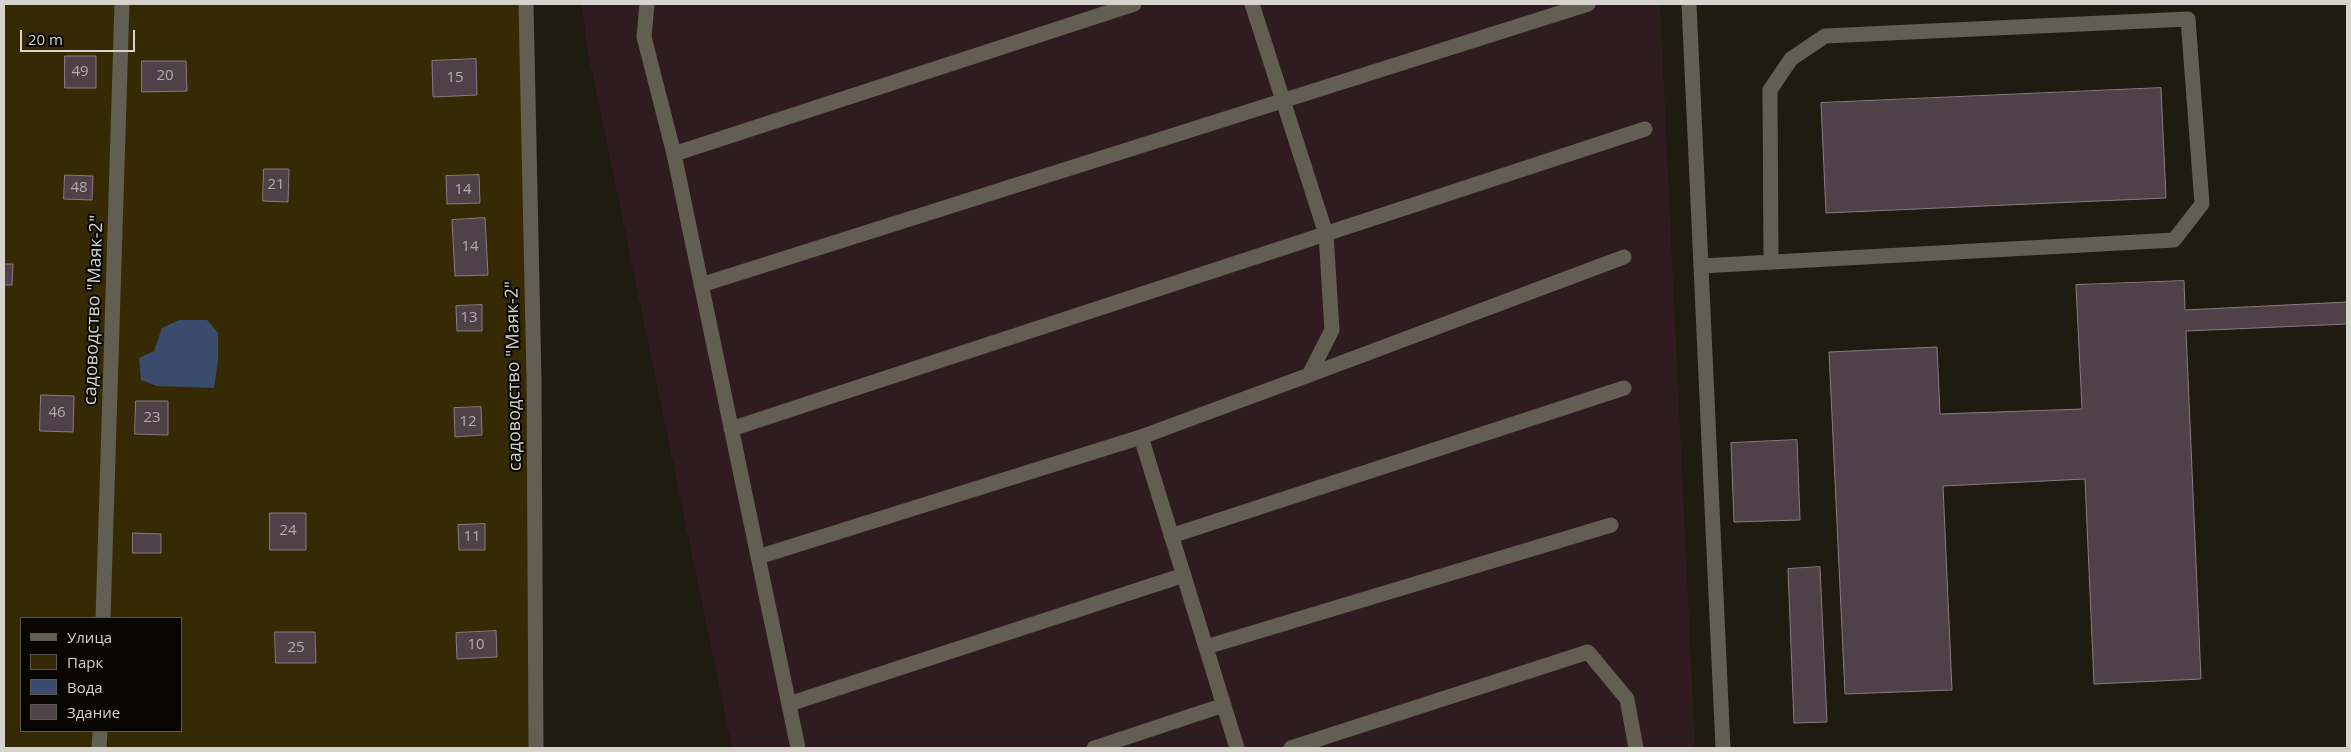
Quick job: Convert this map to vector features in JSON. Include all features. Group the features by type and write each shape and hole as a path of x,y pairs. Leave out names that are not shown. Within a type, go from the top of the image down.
{"street":[{"name":"садоводство \"Маяк-2\"","path":"103,617 122,4"},
{"name":"садоводство \"Маяк-2\"","path":"526,4 534,390 536,748"},
{"path":"647,4 644,36 674,154 798,748"},
{"path":"674,154 1134,4"},
{"path":"1252,4 1285,100 1326,234 1332,330 1309,375"},
{"path":"701,285 1588,4"},
{"path":"1689,4 1723,748"},
{"path":"1701,266 2174,240 2202,204 2188,19 1824,36 1791,59 1770,90 1771,262"},
{"path":"731,429 1645,129"},
{"path":"758,557 1141,437 1624,257"},
{"path":"1171,536 1624,388"},
{"path":"1141,437 1237,748"},
{"path":"1206,647 1611,525"},
{"path":"789,704 1184,575"},
{"path":"1291,748 1588,652 1627,699 1636,748"},
{"path":"1094,748 1224,705"},
{"path":"99,748 100,732"}],"shaded area":[{"path":"582,4 1660,4 1695,748 732,748 587,47"}],"green space":[{"path":"4,4 527,4 531,748 4,748"}],"water":[{"path":"179,320 207,320 218,333 218,360 214,388 157,386 141,380 139,358 154,351 162,328"}],"building":[{"path":"65,56 96,56 96,88 65,88"},
{"path":"476,59 477,95 433,97 432,61"},
{"path":"142,61 186,61 187,91 142,92"},
{"path":"2161,88 2166,198 1826,213 1821,103"},
{"path":"264,169 289,169 288,202 263,201"},
{"path":"65,175 93,176 92,200 64,199"},
{"path":"479,175 480,203 447,204 446,176"},
{"path":"485,218 488,275 455,276 452,220"},
{"path":"4,264 13,264 12,285 4,285"},
{"path":"2184,281 2185,310 2347,302 2347,324 2186,331 2201,679 2094,684 2085,479 1943,486 1952,690 1845,694 1829,352 1937,347 1940,414 2082,409 2076,285"},
{"path":"482,305 482,331 457,331 456,306"},
{"path":"41,395 74,396 73,432 40,431"},
{"path":"136,401 168,401 168,435 135,434"},
{"path":"481,407 482,435 455,437 454,408"},
{"path":"1797,440 1800,520 1734,522 1731,443"},
{"path":"270,513 306,513 306,550 270,550"},
{"path":"485,524 485,550 459,550 458,525"},
{"path":"133,533 161,534 161,553 133,553"},
{"path":"1820,567 1827,722 1794,723 1788,569"},
{"path":"496,631 497,657 457,659 456,633"},
{"path":"275,632 315,632 316,663 276,663"}]}
